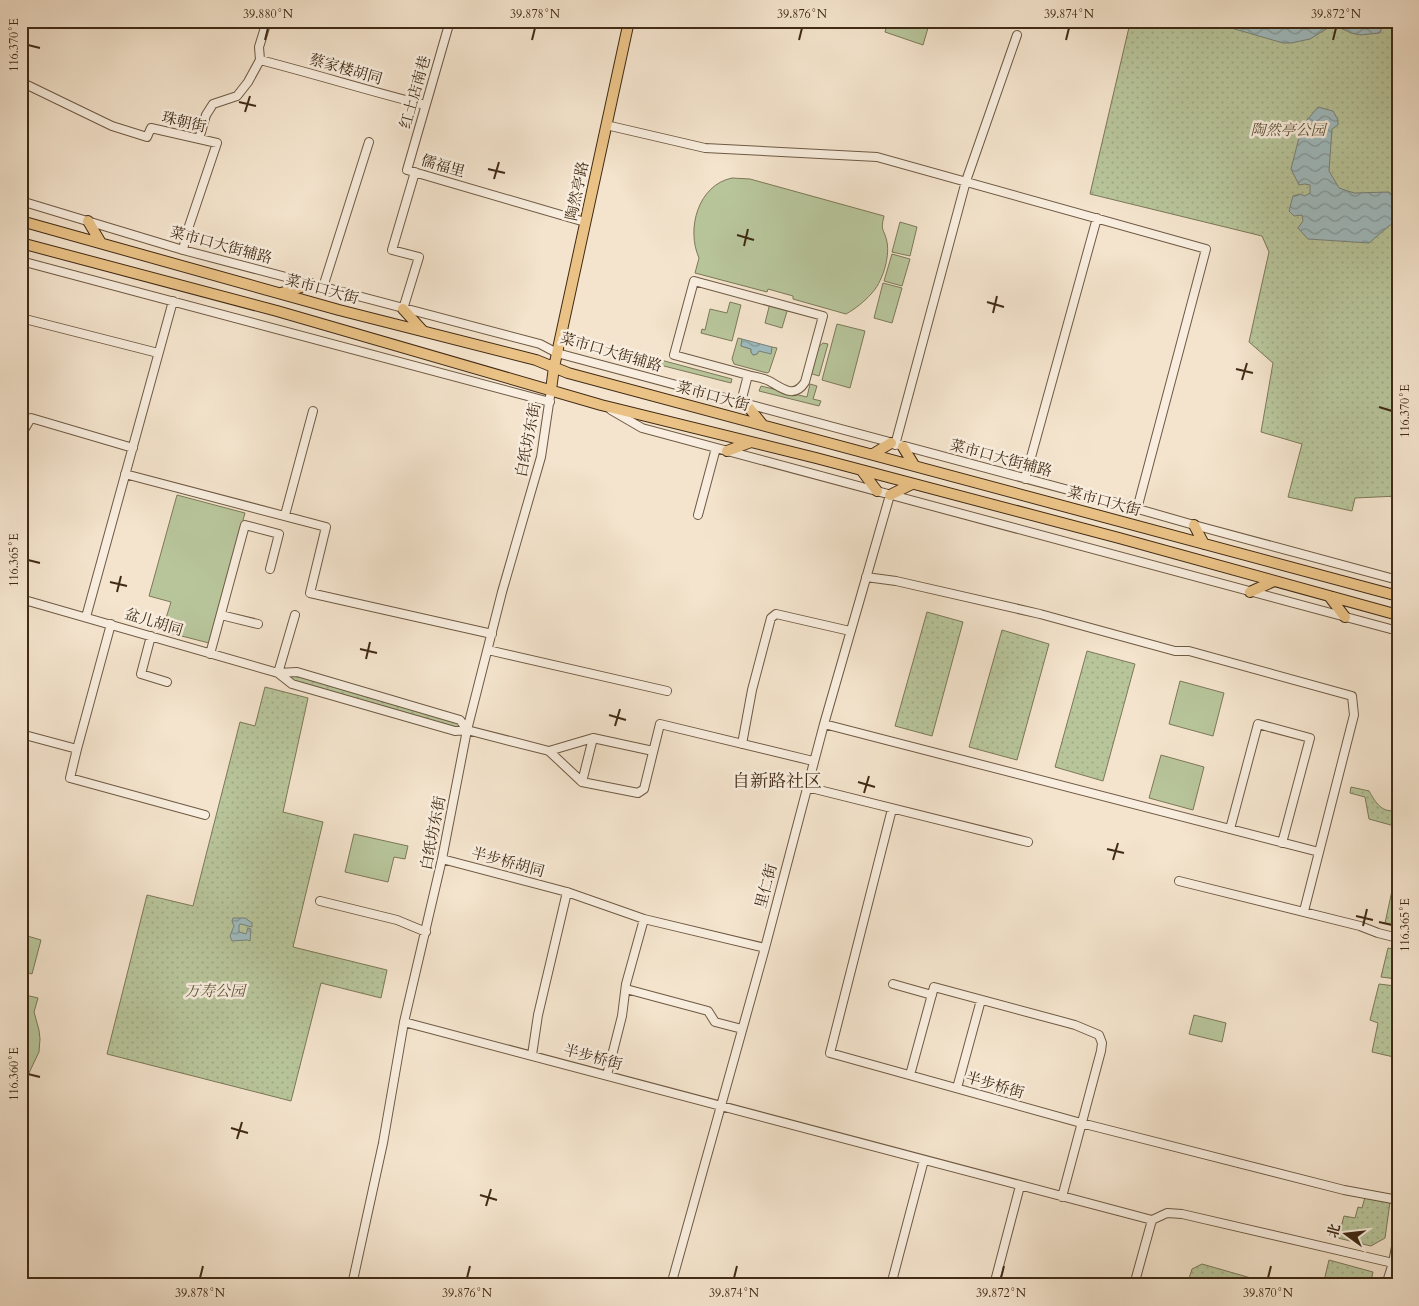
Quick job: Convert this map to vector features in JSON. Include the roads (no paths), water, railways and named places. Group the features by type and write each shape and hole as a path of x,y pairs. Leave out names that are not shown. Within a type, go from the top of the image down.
{"main road":[{"name":"陶然亭路","path":"551,390 554,367 629,21"},
{"name":"菜市口大街","path":"21,221 422,332 536,360 568,373 1398,596"},
{"path":"88,221 101,243"},
{"path":"21,243 277,311 601,405 1119,538 1398,615"},
{"path":"281,293 312,284"},
{"path":"403,309 422,332"},
{"path":"743,403 762,424"},
{"path":"727,451 751,442"},
{"path":"873,454 896,445 914,465"},
{"path":"862,471 877,491"},
{"path":"890,495 912,484"},
{"path":"1194,526 1204,544"},
{"path":"1250,592 1274,581"},
{"path":"1329,596 1345,617"}],"street":[{"path":"199,139 206,115 212,104 237,96 248,82 260,60 259,46 267,21"},
{"name":"红土店南巷","path":"403,309 419,257 392,250 425,105 450,21"},
{"path":"896,445 966,181 1017,36"},
{"name":"蔡家楼胡同","path":"260,60 364,90 425,105"},
{"name":"珠朝街","path":"21,82 112,126 147,137 151,128 217,143 187,232 183,250"},
{"path":"606,125 705,148 878,157 1206,249 1137,509"},
{"path":"323,287 369,142"},
{"name":"儒福里","path":"411,171 585,222"},
{"name":"菜市口大街辅路","path":"21,201 183,250 540,344 557,353 1398,580"},
{"path":"1025,479 1097,218"},
{"path":"21,261 550,402"},
{"path":"694,281 823,316 805,382 801,389 788,391 770,381 748,375 674,355 694,281"},
{"path":"86,617 173,302"},
{"path":"21,318 158,353"},
{"path":"743,403 748,375"},
{"name":"白纸坊东街","path":"352,1285 382,1143 404,1022 442,859 467,730 502,592 541,457 551,390"},
{"path":"601,405 642,428 1398,631"},
{"path":"285,515 313,411"},
{"path":"21,435 31,418 133,448"},
{"path":"698,515 716,448"},
{"path":"125,474 326,527 310,592 492,634"},
{"name":"里仁街","path":"671,1285 765,948 813,761 890,495"},
{"path":"210,654 245,525 279,534 270,569"},
{"path":"866,577 896,581 1040,614 1175,651 1189,651 1352,696 1354,715 1304,912"},
{"name":"盆儿胡同","path":"21,599 278,673 297,672 460,720 467,730"},
{"path":"221,614 258,624"},
{"path":"742,744 752,690 771,618 776,614 850,631"},
{"path":"278,673 294,615"},
{"path":"111,624 70,778 205,815"},
{"path":"151,636 141,674 167,682"},
{"path":"488,650 667,691"},
{"name":"盆儿胡同","path":"278,673 292,684 455,731 467,730 549,751"},
{"path":"549,751 582,782 638,794 644,789 660,724 813,761"},
{"path":"824,724 1319,852"},
{"path":"1230,829 1258,724 1310,738 1282,843"},
{"path":"21,734 77,749"},
{"path":"549,751 593,738 654,751"},
{"path":"582,782 593,738"},
{"path":"807,787 1028,842"},
{"name":"半步桥街","path":"892,809 830,1053 910,1074 1081,1124 1344,1190 1398,1200"},
{"name":"半步桥胡同","path":"442,859 567,892 644,919 765,948"},
{"path":"1179,881 1360,926 1378,934 1398,938"},
{"path":"532,1055 538,1015 567,892"},
{"path":"320,901 397,920 426,932"},
{"path":"606,1075 622,1016 626,989 644,919"},
{"path":"893,984 932,995"},
{"path":"910,1074 934,987 1075,1025 1100,1035 1101,1051 1062,1197"},
{"path":"626,989 708,1010 715,1022 742,1029"},
{"path":"957,1088 981,1000"},
{"name":"半步桥街","path":"404,1022 1152,1220 1167,1213 1182,1214 1393,1263"},
{"path":"891,1285 924,1160"},
{"path":"994,1285 1020,1186"},
{"path":"1134,1285 1152,1220"},
{"path":"1386,1285 1393,1263 1398,1236"}],"water":[{"path":"1207,21 1384,21 1380,33 1360,35 1336,26 1328,28 1310,39 1283,43"},
{"path":"1318,107 1333,111 1338,120 1338,125 1332,129 1329,171 1339,188 1354,193 1389,192 1398,202 1398,225 1390,225 1369,243 1308,239 1298,228 1303,221 1302,215 1294,216 1289,211 1293,196 1300,194 1305,196 1310,193 1310,185 1299,185 1291,169 1302,126"},
{"path":"742,339 772,347 771,354 759,351 753,355 751,349 741,346"},
{"path":"233,918 245,918 252,923 252,927 239,925 239,932 246,934 248,928 251,929 250,941 232,941 230,936 234,926"}],"district":[{"name":"自新路社区","path":"777,781"}],"park label":[{"name":"陶然亭公园","path":"1288,130"},
{"name":"万寿公园","path":"215,991"}]}
